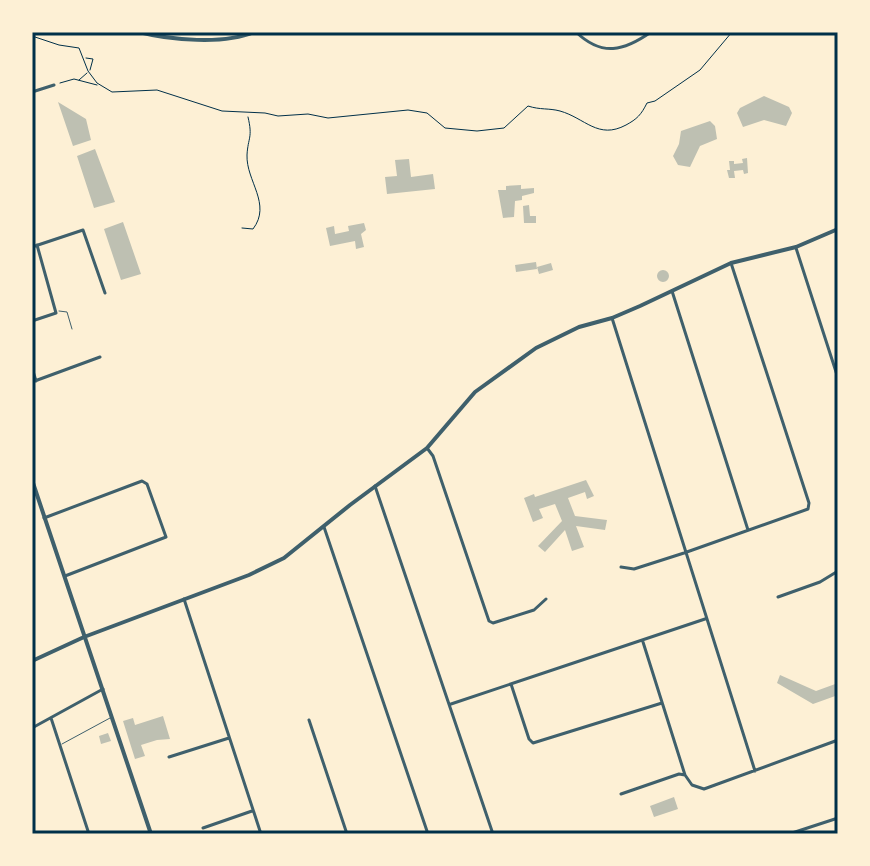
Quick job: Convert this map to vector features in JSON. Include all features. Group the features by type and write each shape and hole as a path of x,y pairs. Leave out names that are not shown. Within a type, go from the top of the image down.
{"street":[{"path":"139,32 161,37 216,39 254,32"},
{"path":"237,37 244,32"},
{"path":"576,32 600,47 617,49 633,44 651,32"},
{"path":"32,92 54,85"},
{"path":"32,661 84,637 270,566 427,448 461,407 536,348 579,327 612,318 731,263 796,247 838,229"},
{"path":"32,321 56,313 35,246 83,230 105,293"},
{"path":"796,247 838,378"},
{"path":"621,567 634,569 808,509 809,503 731,263"},
{"path":"672,291 748,530"},
{"path":"612,318 755,771"},
{"path":"32,368 34,382 100,357"},
{"path":"427,448 433,456 489,621 493,623 534,610 546,599"},
{"path":"32,480 151,834"},
{"path":"44,518 142,481 147,484 166,537 65,576"},
{"path":"375,486 493,834"},
{"path":"324,526 428,834"},
{"path":"778,597 820,582 838,571"},
{"path":"184,599 261,834"},
{"path":"451,704 705,619"},
{"path":"642,640 685,775 692,785 704,789 838,740"},
{"path":"511,684 533,743 662,703"},
{"path":"32,728 103,689"},
{"path":"51,718 89,834"},
{"path":"309,720 347,834"},
{"path":"169,757 229,738"},
{"path":"621,794 663,779 685,775"},
{"path":"203,828 253,811"},
{"path":"789,834 838,818"}],"lane":[{"path":"56,313 62,310 67,312 72,329"},
{"path":"60,745 112,717"}],"path":[{"path":"32,36 79,48 88,71 100,85 112,92 157,90 222,111 295,117 305,114 328,118 408,110 427,113 445,128 477,131 504,128 528,106 544,112 555,109 597,130 614,131 641,117 647,103 655,101 700,70 732,32"},
{"path":"78,80 93,65 93,59 84,59"},
{"path":"54,85 74,79 100,85"},
{"path":"242,228 253,229 259,221 260,208 247,155 252,135 248,114"}],"building":[{"path":"764,96 789,107 792,113 786,126 764,120 743,127 737,113 740,108"},
{"path":"58,102 86,119 91,140 73,146"},
{"path":"710,121 715,126 717,139 700,146 690,167 678,165 673,156 681,131"},
{"path":"95,149 115,202 94,208 77,156"},
{"path":"747,158 748,173 734,171 735,178 729,178 729,161 743,163 742,159"},
{"path":"409,159 411,177 433,174 435,189 387,194 385,177 397,176 395,160"},
{"path":"521,185 521,189 534,188 534,193 515,201 514,217 503,218 498,190"},
{"path":"529,205 530,216 536,216 536,223 524,223 523,206"},
{"path":"123,222 141,274 121,280 104,229"},
{"path":"364,223 366,230 361,234 364,247 356,249 355,241 330,246 326,228 334,226 335,234 349,231 348,226"},
{"path":"536,262 537,269 516,272 515,265"},
{"path":"551,263 553,270 539,274 537,267"},
{"path":"663,270 669,276 663,282 657,276"},
{"path":"586,480 594,496 587,499 585,492 568,498 575,516 607,520 605,530 576,526 584,547 572,551 565,530 545,552 538,546 562,521 555,504 539,509 543,518 533,522 524,498"},
{"path":"780,675 816,691 838,683 838,695 813,704 777,683"},
{"path":"163,716 170,739 141,745 145,756 135,759 123,721 133,718 135,725"},
{"path":"108,733 111,741 101,744 99,736"},
{"path":"674,797 678,809 654,817 650,806"}]}
